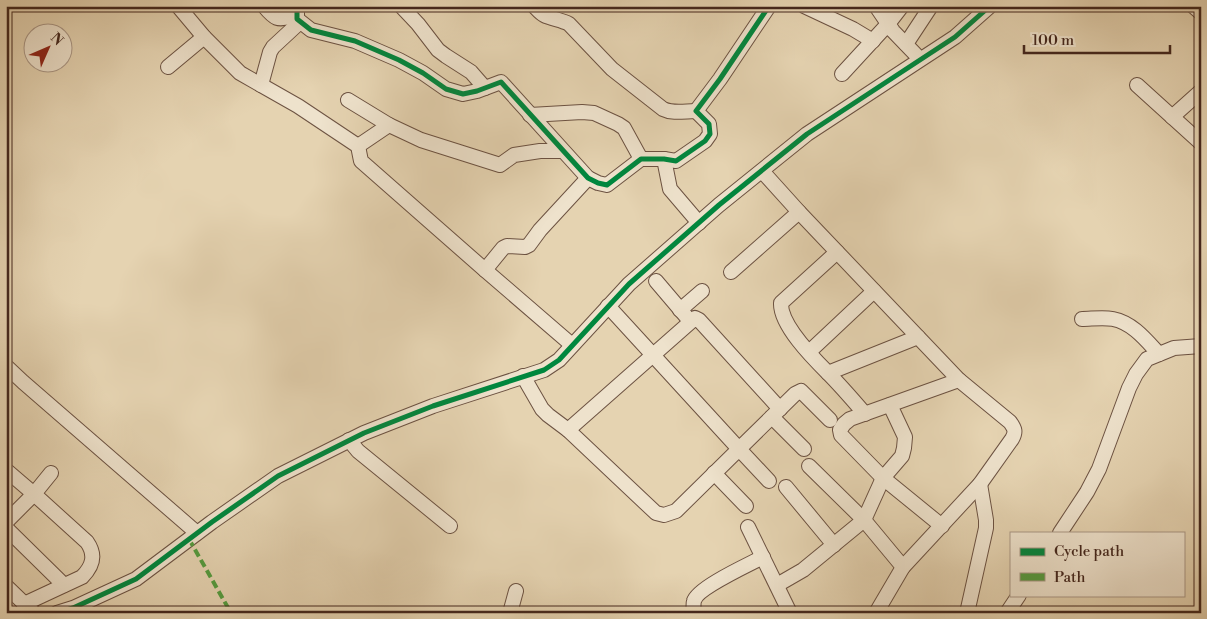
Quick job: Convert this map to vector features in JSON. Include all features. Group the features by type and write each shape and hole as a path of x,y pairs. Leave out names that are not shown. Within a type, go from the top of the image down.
{"street":[{"path":"178,6 204,37 240,73 298,106 358,146 361,161 572,345"},
{"path":"264,6 275,18 279,19 298,15"},
{"path":"401,6 438,50 471,72 485,88"},
{"path":"534,6 541,14 569,24 612,69 663,109 673,112 696,110 720,79 769,6"},
{"path":"804,6 853,29 873,41"},
{"path":"876,6 893,31 920,59"},
{"path":"842,74 902,6"},
{"path":"906,44 931,6"},
{"path":"57,613 73,608 136,579 278,476 349,440 433,406 544,370 559,360 629,284 719,205 807,134 955,37 990,6"},
{"path":"1193,6 1201,13"},
{"path":"261,85 270,52 298,15"},
{"path":"298,15 311,30 355,41 399,60 446,89 463,94 500,82 588,178 606,185 641,159 676,161 705,141 710,134 708,124 696,110"},
{"path":"168,67 204,37"},
{"path":"1137,85 1201,143"},
{"path":"1172,117 1201,91"},
{"path":"348,100 389,125 421,140 500,165 514,155 562,151"},
{"path":"530,115 594,113 624,128 641,159"},
{"path":"358,146 389,125"},
{"path":"664,159 670,189 700,223"},
{"path":"762,171 959,380 1015,428 1012,439 980,484 903,567 880,611"},
{"path":"484,270 503,248 507,246 529,246 540,230 588,178"},
{"path":"731,272 799,212"},
{"path":"837,252 781,304 781,309 786,323 809,352 865,414"},
{"path":"656,280 690,321"},
{"path":"809,352 874,290"},
{"path":"680,310 702,291"},
{"path":"608,306 769,481"},
{"path":"568,430 695,318 699,320 804,449"},
{"path":"1082,319 1112,319 1126,324 1136,330 1160,354"},
{"path":"828,373 918,337"},
{"path":"1061,532 1087,492 1099,469 1125,396 1136,374 1147,359 1174,348 1201,346"},
{"path":"6,366 197,533"},
{"path":"523,376 542,409 568,430 656,513 664,514 676,511 795,394 801,391 830,420"},
{"path":"942,526 883,478 841,435 840,430 850,419 959,380"},
{"path":"777,585 803,570 864,520 883,478 902,456 904,448 905,437 890,405"},
{"path":"349,440 358,451 450,526"},
{"path":"809,466 864,520 903,567"},
{"path":"6,470 87,542 92,549 93,557 87,573 82,577 29,608 6,586"},
{"path":"6,522 34,494 51,473"},
{"path":"714,473 746,506"},
{"path":"967,613 986,528 980,484"},
{"path":"786,487 834,545"},
{"path":"748,527 790,613"},
{"path":"6,528 64,586"},
{"path":"693,613 694,601 698,595 724,576 763,557"},
{"path":"510,613 516,591"},
{"path":"1007,613 1018,596"}],"marked path":[{"path":"189,539 231,613"}],"cycle path":[{"path":"297,6 297,19 311,30 355,41 399,60 423,73 446,89 463,94 501,82 588,178 607,185 641,159 676,161 705,141 710,134 709,124 696,111 769,6"},
{"path":"57,613 73,608 136,579 212,522 278,476 364,433 433,406 544,370 559,360 629,284 719,205 807,134 955,37 990,6"}]}
